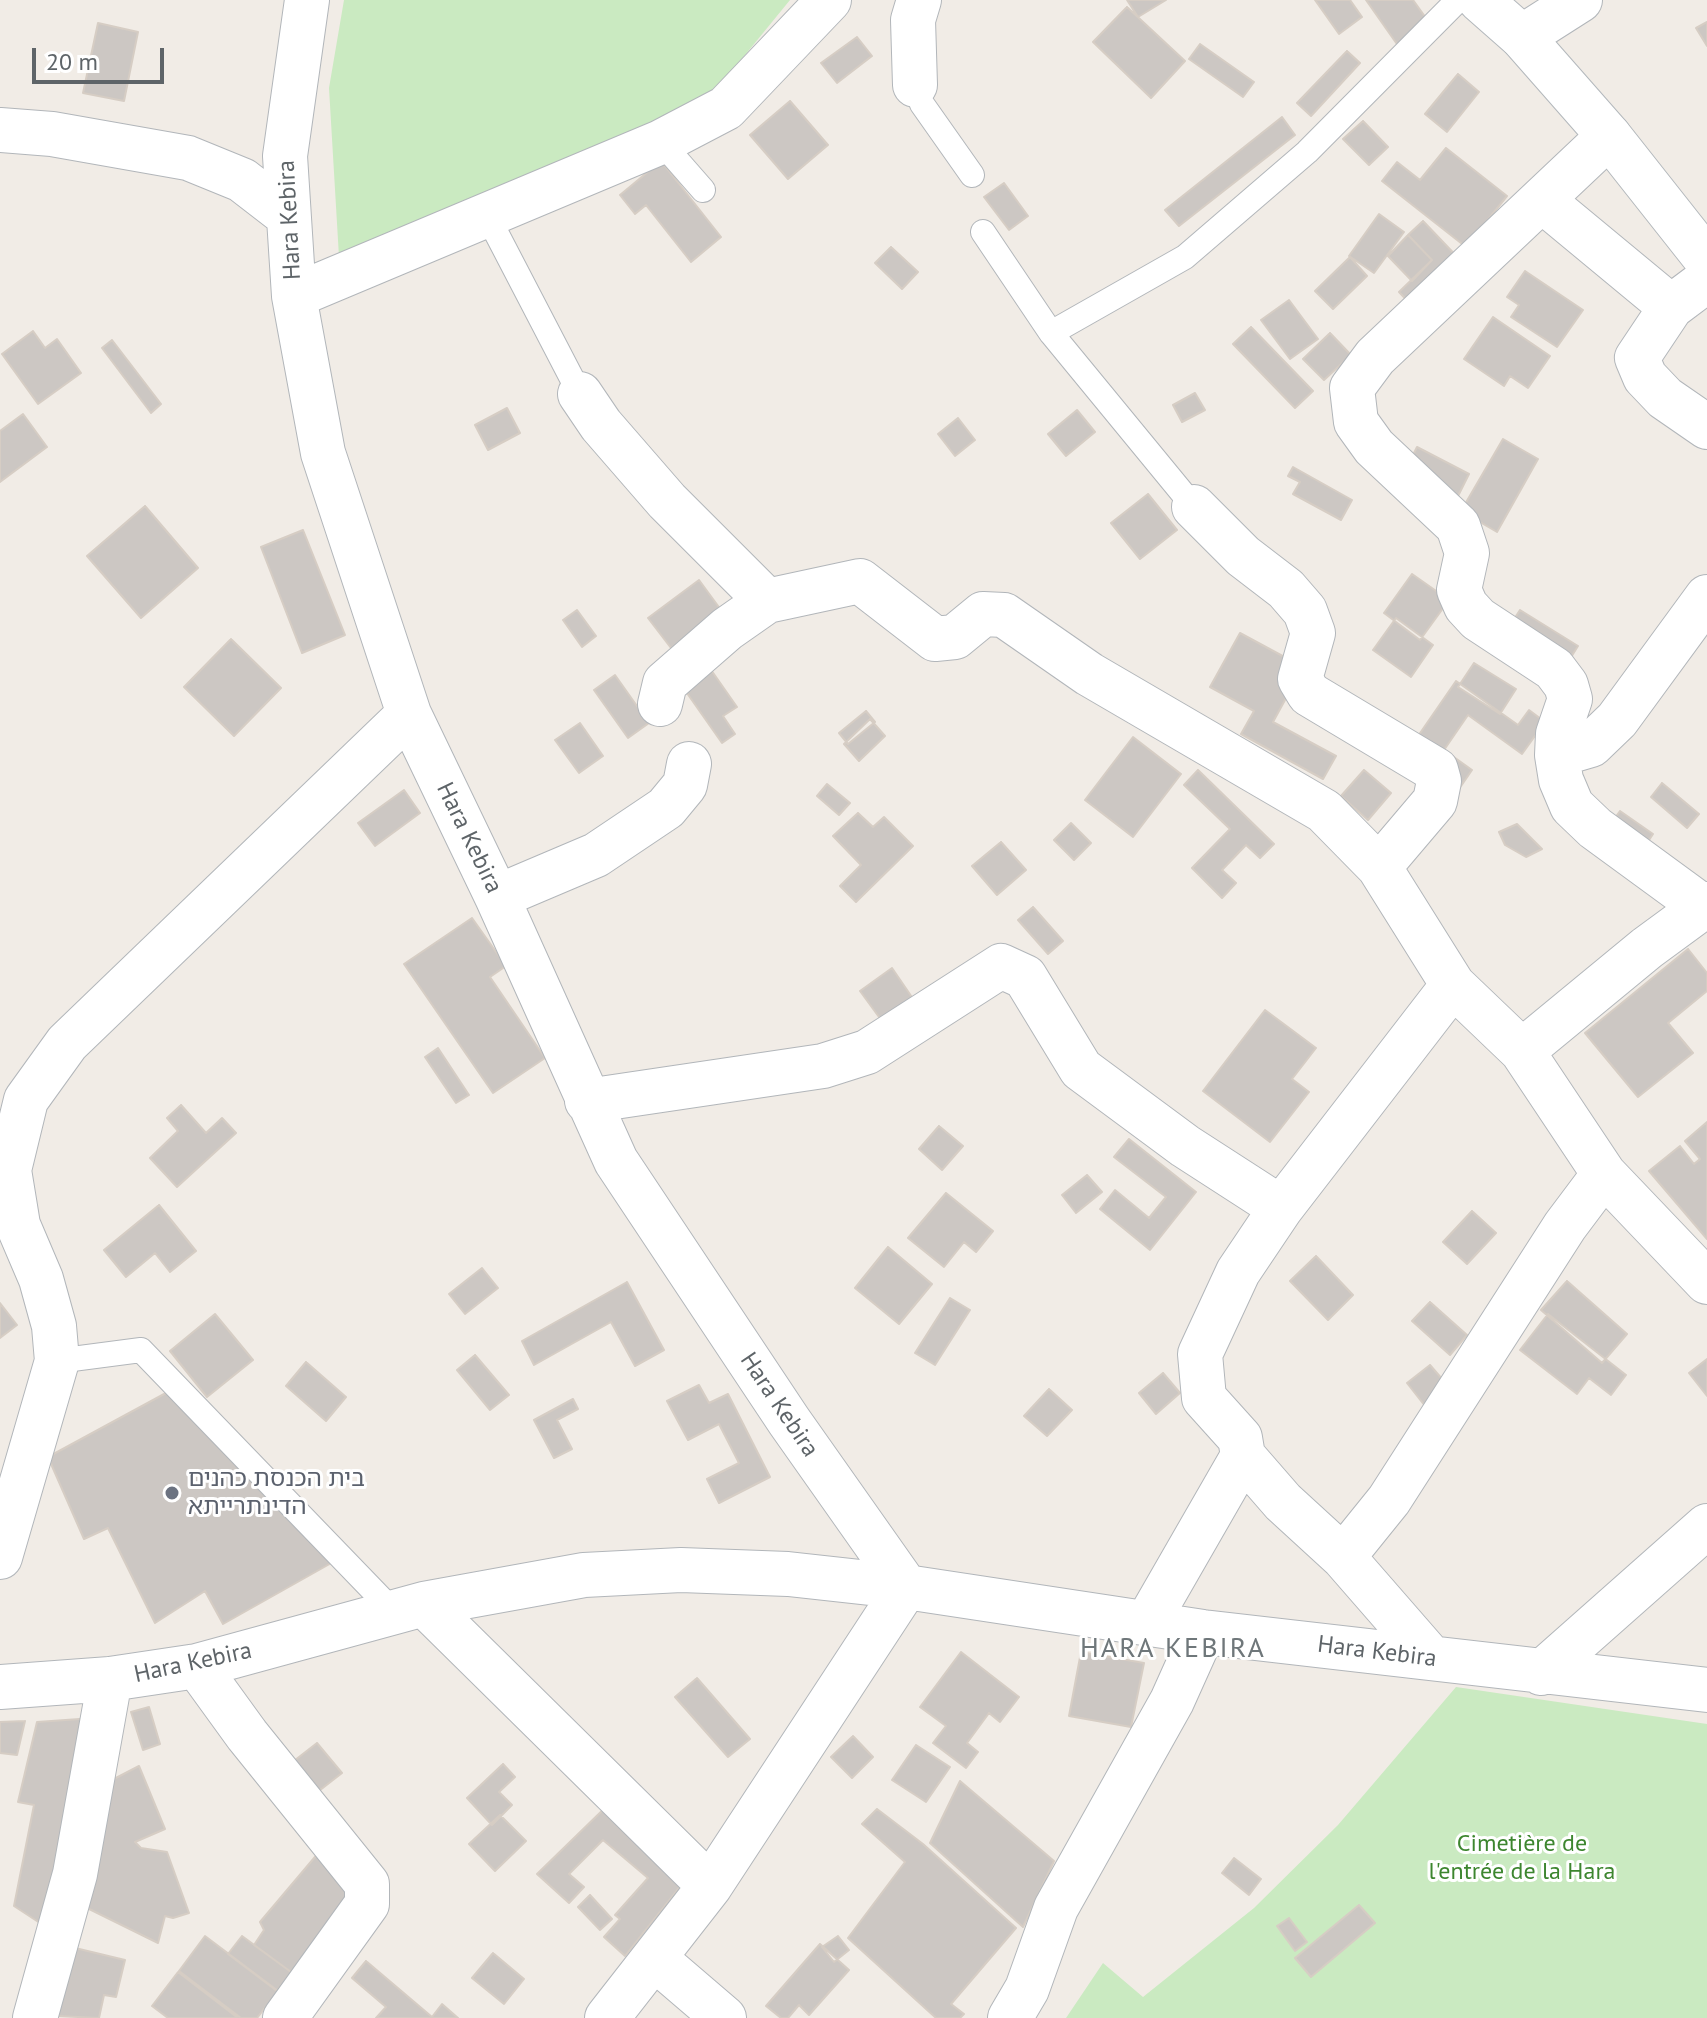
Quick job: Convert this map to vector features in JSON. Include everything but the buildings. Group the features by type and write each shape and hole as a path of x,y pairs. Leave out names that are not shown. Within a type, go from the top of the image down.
{"street":[{"name":"Hara Kebira","path":"307,0 285,156 286,214 294,296 323,453 409,714 497,897 616,1161 789,1421 906,1587"},
{"path":"294,296 661,142 726,108 829,0"},
{"path":"915,85 913,20 919,0"},
{"path":"1480,0 1522,37 1609,136 1707,260"},
{"path":"1522,37 1580,0"},
{"path":"0,130 52,134 188,158 242,180 286,214"},
{"path":"1522,1051 1647,948 1705,905 1595,828 1572,806 1561,780 1557,755 1558,734 1570,699 1566,685 1554,669 1478,619 1466,606 1459,590 1467,553 1458,526 1374,447 1356,422 1352,388 1375,357 1609,136"},
{"path":"1543,201 1671,307"},
{"path":"1707,280 1671,307 1637,358 1645,377 1665,398 1707,427"},
{"path":"580,394 601,425 667,501 767,601"},
{"path":"1194,507 1243,556 1286,589 1305,611 1313,633 1300,679 1309,694 1436,770 1439,781 1435,801 1379,867"},
{"path":"660,704 665,683 727,629 767,601 860,581 935,639 955,637 983,614 1004,615 1089,674 1324,811 1379,867 1453,985 1522,1051 1604,1174 1707,1282"},
{"path":"1557,755 1591,745 1617,720 1707,597"},
{"path":"0,1557 57,1361 54,1326 41,1279 18,1225 9,1170 26,1100 67,1043 409,714"},
{"path":"497,897 596,855 666,808 685,785 689,764"},
{"path":"587,1101 823,1066 867,1052 1001,966 1025,977 1081,1069 1185,1146 1281,1208"},
{"path":"1431,1658 1343,1557 1283,1502 1243,1456 1240,1438 1204,1398 1200,1354 1238,1272 1281,1208 1453,985"},
{"path":"1343,1557 1389,1500 1565,1226 1604,1174"},
{"path":"1147,1623 1243,1456"},
{"path":"1541,1673 1707,1526"},
{"name":"Hara Kebira","path":"0,1687 110,1679 197,1666 410,1608 584,1575 681,1570 788,1574 906,1587 1203,1632 1707,1690"},
{"path":"607,2018 710,1886 906,1587"},
{"path":"410,1608 710,1886"},
{"path":"1010,2018 1027,1989 1056,1908 1172,1701 1203,1632"},
{"path":"197,1666 247,1735 367,1884 367,1904 285,2018"},
{"path":"35,2018 75,1874 110,1679"},
{"path":"654,1958 724,2018"}],"lane":[{"path":"1051,333 1185,257 1307,152 1458,0"},
{"path":"915,85 922,104 972,175"},
{"path":"661,142 703,190"},
{"path":"488,217 580,394"},
{"path":"983,232 1051,333 1194,507"},
{"path":"57,1361 141,1350 410,1608"}],"green space":[{"path":"344,0 790,0 714,93 624,138 339,257 329,88"},
{"name":"Cimetière de l'entrée de la Hara","path":"1456,1687 1707,1724 1707,2018 1066,2018 1103,1963 1143,1997 1254,1908 1338,1825"}],"place":[{"name":"בית הכנסת כהנים הדינתרייתא","path":"172,1493"}],"district":[{"name":"HARA KEBIRA","path":"1173,1649"}]}
